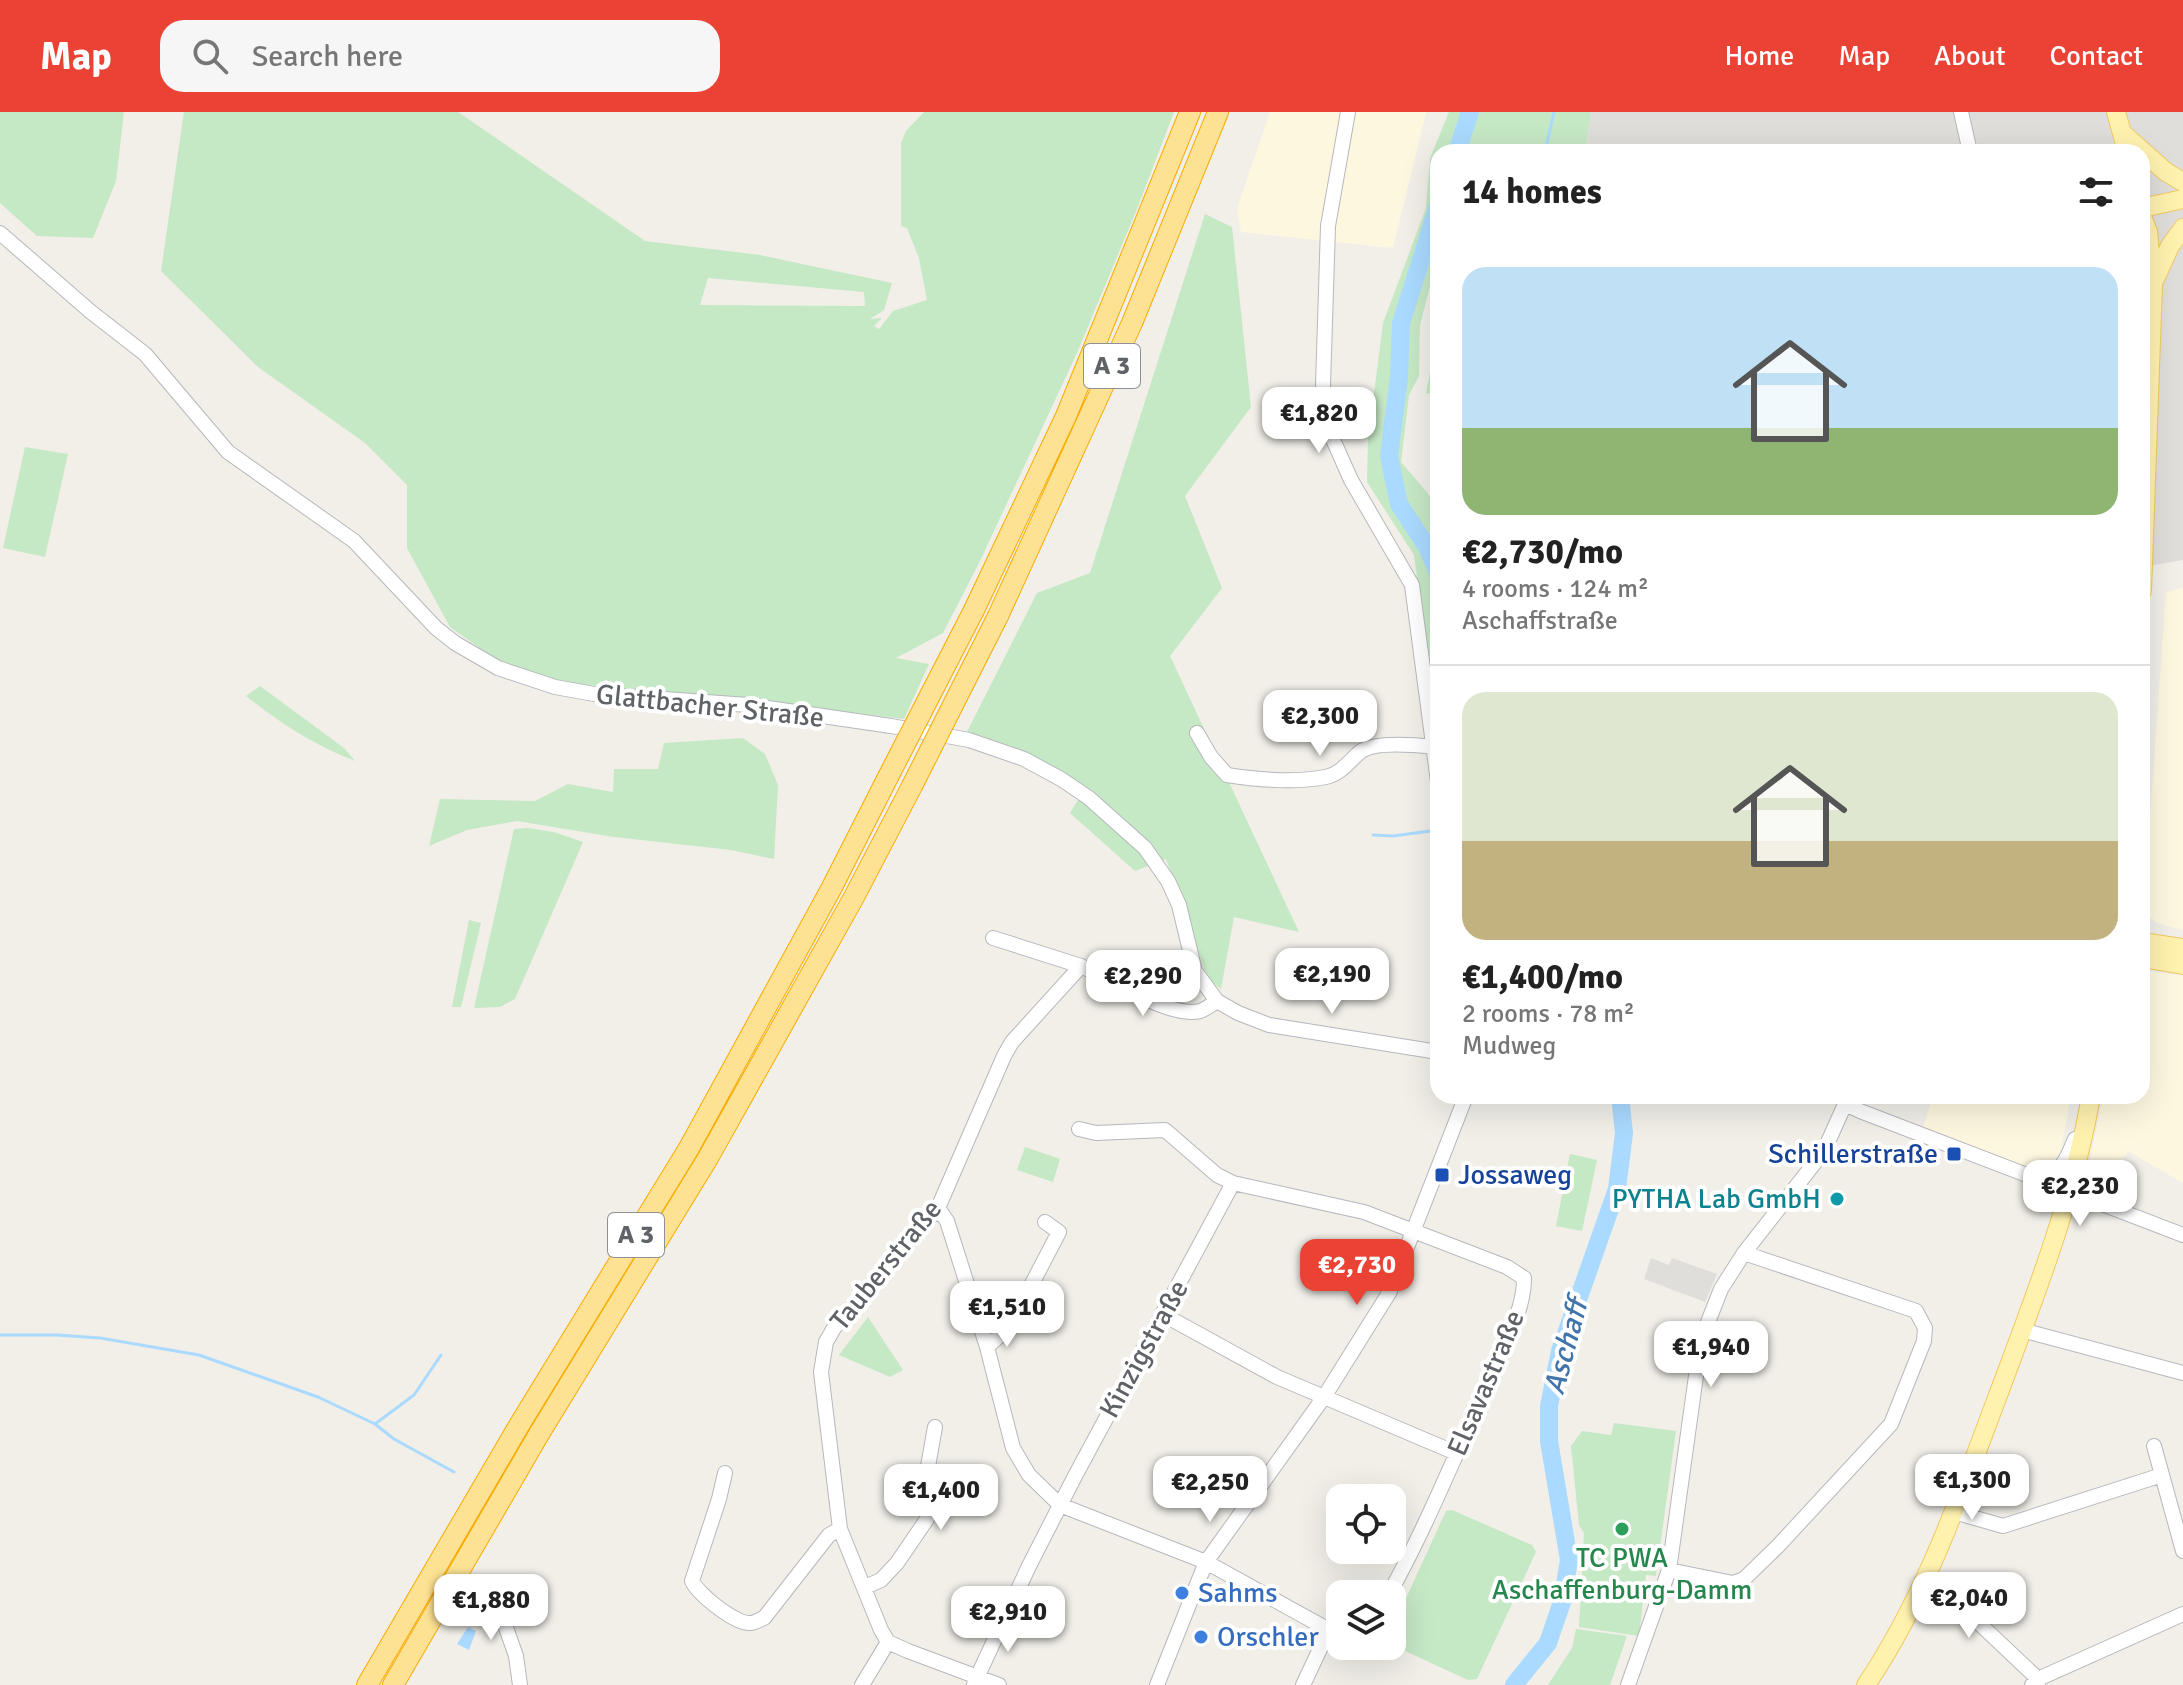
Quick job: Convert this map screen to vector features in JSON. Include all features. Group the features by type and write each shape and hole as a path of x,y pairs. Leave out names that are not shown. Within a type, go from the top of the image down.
{"highway":[{"name":"A 3","path":"367,1685 521,1422 689,1148 831,889 974,610 1066,416 1190,112"},
{"name":"A 3","path":"393,1685 539,1434 708,1158 854,897 998,616 1132,323 1218,112"}],"main road":[{"path":"2116,112 2125,144"},
{"path":"2122,133 2134,144"},
{"path":"2150,158 2183,182"},
{"path":"2150,206 2183,199"},
{"path":"2153,284 2170,246 2183,228"},
{"path":"2150,248 2153,284 2150,358"},
{"path":"2150,936 2175,947"},
{"path":"2150,943 2175,947"},
{"path":"2150,959 2183,965"},
{"path":"2070,1191 2080,1104"},
{"path":"1866,1685 1881,1663 1927,1574 1954,1512 2070,1191 2089,1104"}],"street":[{"path":"1348,112 1328,226 1323,385 1331,435 1351,480 1412,585 1430,724"},
{"path":"1961,112 1968,144"},
{"name":"Glattbacher Straße","path":"4,237 145,354 228,452 354,541 436,628 498,668 532,681 594,694 748,705 969,740 1024,759 1089,798 1145,848 1168,881 1179,905 1195,971 1217,1001 1269,1025 1430,1051"},
{"path":"1197,733 1211,757 1227,775 1274,780 1328,777 1342,770 1363,749 1402,744 1430,747"},
{"path":"993,938 1081,966 1167,1007 1201,1011 1217,1001"},
{"name":"Tauberstraße","path":"888,1642 840,1529 821,1372 826,1342 834,1328 938,1208 1012,1042 1081,966"},
{"path":"1157,1685 1206,1562 1324,1397 1389,1293 1463,1104"},
{"path":"1628,1685 1669,1570 1701,1340 1721,1289 1744,1253 1824,1151 1842,1104"},
{"path":"1854,1104 2183,1235"},
{"path":"1079,1129 1096,1133 1165,1130 1217,1175 1233,1183 1364,1212 1415,1230"},
{"path":"2035,1177 2051,1174 2065,1163 2075,1139"},
{"name":"Kinzigstraße","path":"975,1681 1060,1505 1233,1183"},
{"path":"938,1208 947,1221 987,1347 1013,1448 1029,1475 1060,1505 1206,1562 1326,1625"},
{"path":"987,1347 1010,1326 1059,1232 1045,1222"},
{"name":"Elsavastraße","path":"1397,1580 1418,1543 1508,1338 1524,1291 1524,1278 1507,1267 1415,1230"},
{"path":"1669,1570 1733,1583 1744,1579 1891,1424 1924,1341 1925,1328 1916,1311 1744,1253"},
{"path":"1164,1315 1277,1377 1456,1453"},
{"path":"2022,1330 2183,1373"},
{"path":"865,1587 881,1580 927,1519 931,1499 927,1472 929,1446 935,1427"},
{"path":"2154,1446 2183,1551"},
{"path":"725,1473 692,1581 696,1591 740,1622 753,1623 764,1618 829,1535 840,1529"},
{"path":"1954,1512 2003,1526 2162,1475"},
{"path":"1927,1574 2036,1683 2183,1614"},
{"path":"508,1600 504,1622 516,1656 520,1685"},
{"path":"862,1685 888,1642 975,1681 999,1685"},
{"path":"1303,1685 1326,1643"}],"shaded area":[{"path":"1270,112 1426,112 1393,248 1241,232 1237,209"},
{"path":"1591,112 2183,112 2183,560 2150,566 2150,144 1586,144"},
{"path":"2183,588 2183,930 2157,923 2150,917 2150,819 2166,592"},
{"path":"2150,971 2183,976 2183,1183 2128,1151 2119,1166 2090,1160 2101,1104 2150,1104"},
{"path":"1930,1104 2070,1104 2060,1155 2049,1169 2035,1172 1923,1127"},
{"path":"1651,1258 1669,1265 1672,1258 1717,1274 1705,1302 1644,1279"}],"green space":[{"path":"0,112 124,112 116,181 93,238 37,236 0,203"},
{"path":"184,112 458,112 645,241 760,255 892,283 884,310 870,319 882,318 874,326 879,329 893,311 927,300 919,258 907,228 901,226 901,143 906,131 924,112 1174,112 1077,353 979,563 943,633 896,658 929,664 904,719 747,699 542,681 495,659 450,627 407,548 407,485 365,443 258,367 161,271","holes":["708,278 864,292 865,306 700,305"]},
{"path":"1449,112 1591,112 1586,144 1436,144"},
{"path":"1430,158 1430,286 1420,325 1419,376 1409,395 1401,462 1430,496 1430,675 1414,555 1367,482 1368,440 1383,323 1426,208"},
{"path":"1205,214 1232,227 1251,407 1185,496 1222,588 1170,656 1299,932 1234,917 1221,989 1208,979 1166,859 1135,871 1070,813 1086,787 1029,754 967,732 1037,593 1090,573"},
{"path":"1430,372 1430,394 1426,393"},
{"path":"25,447 68,454 45,557 3,548"},
{"path":"260,686 344,748 355,761 298,733 246,696"},
{"path":"743,738 765,754 778,785 774,859 731,850 614,837 517,821 467,830 429,846 440,799 535,801 568,784 613,792 614,769 658,769 664,743"},
{"path":"514,829 554,832 583,842 515,999 500,1007 474,1008"},
{"path":"469,920 481,923 461,1007 452,1007"},
{"path":"1025,1147 1060,1159 1053,1182 1017,1170"},
{"path":"1570,1154 1597,1160 1582,1231 1556,1226"},
{"path":"868,1317 903,1370 890,1377 839,1355"},
{"name":"TC PWA Aschaffenburg-Damm","path":"1614,1423 1676,1431 1656,1576 1646,1575 1639,1636 1579,1627 1584,1533 1579,1525 1571,1446 1582,1431 1611,1435"},
{"path":"1452,1510 1532,1545 1536,1552 1477,1679 1468,1680 1406,1651 1406,1598 1446,1511"},
{"path":"1576,1629 1627,1636 1610,1685 1548,1685 1572,1648"}],"water":[{"path":"468,1627 476,1631 469,1650 457,1644"}],"waterway":[{"name":"Aschaff","path":"1460,144 1470,112"},
{"path":"1547,144 1554,112"},
{"name":"Aschaff","path":"1430,231 1401,323 1399,377 1389,456 1399,504 1430,554"},
{"path":"1373,835 1430,831"},
{"name":"Aschaff","path":"1514,1685 1548,1643 1562,1602 1569,1560 1549,1441 1549,1406 1560,1351 1617,1189 1624,1133 1621,1104"},
{"path":"0,1335 100,1338 199,1355 318,1397 375,1424 394,1439 454,1472"},
{"path":"375,1424 414,1395 441,1355"}],"place":[{"name":"Schillerstraße","path":"1954,1154"},
{"name":"Jossaweg","path":"1442,1175"},
{"name":"PYTHA Lab GmbH","path":"1837,1199"},
{"name":"TC PWA Aschaffenburg-Damm","path":"1622,1529"},
{"name":"Sahms","path":"1182,1593"},
{"name":"Orschler","path":"1201,1637"}]}
